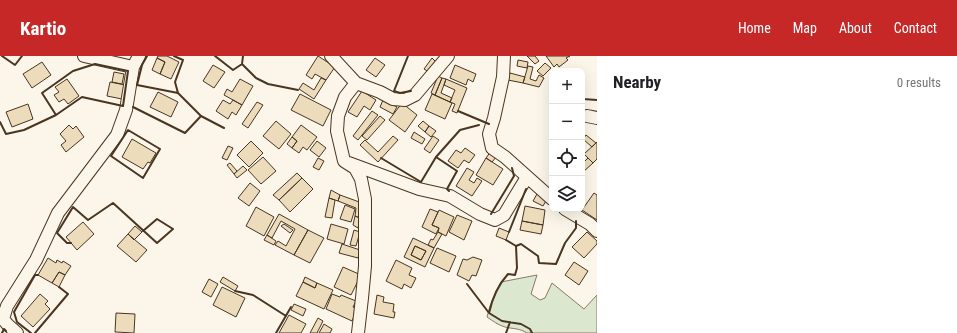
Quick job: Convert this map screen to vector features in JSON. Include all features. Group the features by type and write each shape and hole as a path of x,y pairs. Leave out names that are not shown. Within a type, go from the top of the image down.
{"street":[{"path":"84,56 133,67"},
{"path":"17,333 3,319 4,305 36,260 58,213 117,135 126,110 133,67 139,56"},
{"path":"331,56 356,83 393,98 405,100 415,95 448,56"},
{"path":"346,71 347,56"},
{"path":"504,56 503,77 489,134 492,148 506,157 549,196"},
{"path":"356,83 345,98 338,116 337,131 344,161 354,168 361,179 365,199 365,266 358,333"},
{"path":"344,161 418,190 450,196 480,214 495,220 504,215 527,177"},
{"path":"570,212 590,224 597,231"}],"green space":[{"path":"537,275 531,294 540,300 545,298 552,283 584,309 597,295 597,333 527,333 519,329 502,326 487,317 490,306 501,282"}],"building":[{"path":"158,56 167,56 179,62 171,79 160,74 165,62 157,58"},
{"path":"318,56 335,67 326,80 315,74 312,79 306,75"},
{"path":"527,56 535,56 539,61 535,64"},
{"path":"546,56 570,56 566,58 568,60 559,67 557,64 554,67"},
{"path":"157,58 165,62 160,74 152,70"},
{"path":"375,58 385,65 376,77 366,70"},
{"path":"432,58 436,62 429,72 424,69"},
{"path":"518,60 528,62 527,68 517,66"},
{"path":"42,62 51,75 32,88 23,74"},
{"path":"545,63 551,68 549,68 543,76 537,71"},
{"path":"213,65 225,72 214,88 203,81"},
{"path":"455,65 476,74 473,82 468,79 466,85 450,78"},
{"path":"528,66 533,67 530,79 536,81 539,75 544,78 539,87 523,83"},
{"path":"114,72 124,74 122,84 112,82"},
{"path":"510,73 525,77 523,83 508,80"},
{"path":"438,76 442,78 435,95 431,93"},
{"path":"321,78 326,80 314,99 299,89 303,83 314,90"},
{"path":"442,78 446,79 441,93 452,98 450,102 435,95"},
{"path":"67,79 79,96 68,104 64,99 59,102 54,95 59,92 55,87"},
{"path":"240,79 253,86 242,105 224,95 227,89 232,92"},
{"path":"446,79 467,88 457,113 452,111 455,104 450,102 455,90 444,85"},
{"path":"110,82 125,85 122,99 107,96"},
{"path":"362,91 376,100 370,110 364,106 357,117 348,112"},
{"path":"158,92 178,102 171,117 150,107"},
{"path":"300,94 331,110 323,126 291,110"},
{"path":"432,94 452,103 445,119 425,110"},
{"path":"223,100 230,104 233,100 242,105 236,115 232,112 228,119 216,111"},
{"path":"383,100 397,107 393,114 380,107"},
{"path":"257,102 263,105 248,128 242,124"},
{"path":"402,103 417,115 405,132 389,120"},
{"path":"28,104 33,119 12,127 6,112"},
{"path":"372,111 378,115 358,140 353,136"},
{"path":"380,116 385,120 367,140 362,136"},
{"path":"276,121 291,134 279,149 263,136"},
{"path":"423,121 429,126 425,132 418,126"},
{"path":"69,125 73,129 76,126 84,137 66,152 61,145 66,141 60,134"},
{"path":"301,125 317,137 307,150 303,147 299,153 292,148 297,141 292,137"},
{"path":"429,126 436,131 431,137 425,132"},
{"path":"414,132 425,139 422,144 411,138"},
{"path":"586,135 596,143 592,147 585,141"},
{"path":"393,136 398,140 378,162 360,145 365,140 378,152"},
{"path":"433,136 439,140 430,153 424,149"},
{"path":"292,137 297,141 292,148 287,144"},
{"path":"132,139 156,153 150,163 148,162 143,169 122,157"},
{"path":"251,141 263,153 249,167 237,155"},
{"path":"317,141 326,148 319,157 310,150"},
{"path":"597,142 597,159 593,163 585,155 585,153"},
{"path":"228,146 233,148 227,160 222,158"},
{"path":"465,148 475,155 469,163 464,160 458,168 448,161 456,150 461,153"},
{"path":"491,151 497,156 492,162 486,158"},
{"path":"263,157 276,171 261,184 248,170"},
{"path":"318,158 324,161 319,170 313,167"},
{"path":"486,158 503,169 493,185 476,175"},
{"path":"588,158 593,163 585,170 585,161"},
{"path":"230,163 237,171 234,174 227,165"},
{"path":"243,166 247,170 237,178 234,174"},
{"path":"467,168 474,172 469,180 474,183 477,178 482,181 472,196 456,186"},
{"path":"297,173 302,178 279,200 273,195"},
{"path":"302,178 313,189 290,212 279,200"},
{"path":"250,183 260,191 249,206 238,198"},
{"path":"331,190 340,195 338,201 329,198"},
{"path":"594,193 597,195 597,220 585,212 585,206"},
{"path":"537,194 547,199 543,206 533,201"},
{"path":"340,195 362,203 360,218 355,216 356,208 338,201"},
{"path":"329,198 335,200 332,218 325,217"},
{"path":"345,205 355,209 351,222 340,219"},
{"path":"525,206 545,210 543,225 522,221"},
{"path":"256,207 274,217 264,236 246,226"},
{"path":"430,209 438,212 432,225 439,228 436,234 422,227"},
{"path":"439,210 454,217 446,236 438,232 439,228 432,225"},
{"path":"279,214 308,230 294,255 275,245 278,241 286,246 295,229 281,221 272,238 267,235"},
{"path":"457,215 472,221 464,240 449,232"},
{"path":"355,216 360,218 358,228 353,225"},
{"path":"522,221 543,225 541,234 520,230"},
{"path":"83,222 94,234 77,250 66,237"},
{"path":"284,224 293,230 290,233 281,226"},
{"path":"331,224 348,229 344,244 327,239"},
{"path":"135,226 142,232 134,240 128,234"},
{"path":"499,228 509,232 506,240 496,236"},
{"path":"308,230 324,238 310,263 294,255"},
{"path":"354,230 360,232 356,246 350,245"},
{"path":"438,232 442,234 434,248 428,245 431,239 433,240"},
{"path":"587,232 597,241 597,244 584,258 572,247"},
{"path":"128,234 147,250 136,262 117,246"},
{"path":"267,235 276,241 274,245 264,240"},
{"path":"413,238 434,248 425,267 404,257","holes":["415,246 426,251 421,260 411,255"]},
{"path":"342,244 360,250 358,258 339,253"},
{"path":"415,246 426,251 421,260 411,255"},
{"path":"437,248 456,256 449,272 430,263"},
{"path":"473,257 482,260 476,276 472,275 469,281 457,275 463,259 467,260"},
{"path":"48,258 56,263 57,260 62,263 63,261 71,266 65,275 59,272 52,283 38,275"},
{"path":"396,260 412,268 409,275 416,278 411,288 404,284 402,289 386,281"},
{"path":"574,262 588,271 579,285 565,275"},
{"path":"343,267 361,275 351,295 334,287"},
{"path":"59,272 65,275 59,287 52,283"},
{"path":"223,277 238,286 235,291 220,282"},
{"path":"305,277 317,283 315,288 303,282"},
{"path":"209,279 218,284 211,297 202,292"},
{"path":"303,282 315,288 317,283 333,290 324,309 296,296"},
{"path":"222,287 245,298 236,317 213,305"},
{"path":"40,294 48,301 45,304 50,309 33,327 21,316"},
{"path":"332,294 340,297 341,295 356,301 353,307 357,309 352,321 326,309"},
{"path":"377,295 384,297 383,302 394,304 394,318 374,314"},
{"path":"294,304 306,309 303,316 291,310"},
{"path":"116,313 135,314 134,333 115,332"},
{"path":"289,315 306,324 301,333 279,333"},
{"path":"318,318 323,321 317,333 310,333"},
{"path":"324,324 332,329 330,333 319,333"}],"wall":[{"path":"2,56 15,65 22,56"},
{"path":"147,56 142,65 137,85 178,93 175,82 183,60 174,56"},
{"path":"215,56 233,70 242,64 243,56"},
{"path":"408,56 394,91 400,93 411,91"},
{"path":"95,64 128,71 123,106 82,97 56,115 42,93 73,71 95,64"},
{"path":"242,64 256,78 268,84 298,90"},
{"path":"178,93 201,116"},
{"path":"585,99 597,100"},
{"path":"133,107 185,133 201,116 224,128"},
{"path":"458,111 489,124"},
{"path":"0,122 6,134 24,130 56,115"},
{"path":"449,191 447,189 457,171 436,157 460,130 479,125"},
{"path":"128,130 160,149 143,178 111,156 128,130"},
{"path":"381,158 421,182 436,157"},
{"path":"491,214 514,176 512,168"},
{"path":"509,232 526,189"},
{"path":"71,243 67,243 57,233 73,207 88,220 113,203 157,243 173,229 157,219 143,231"},
{"path":"516,246 521,244 538,256 539,263 556,264 565,243 576,228 576,221"},
{"path":"489,313 498,287 508,274 515,275 517,268 516,246 506,240"},
{"path":"31,333 17,322 14,312 35,275 38,275"},
{"path":"467,284 489,313 502,321 521,324 530,329 532,333"},
{"path":"35,333 68,294 59,287"},
{"path":"235,291 253,295 286,316"},
{"path":"276,333 291,307"},
{"path":"506,333 510,322"},
{"path":"2,333 4,329 6,331"}]}
